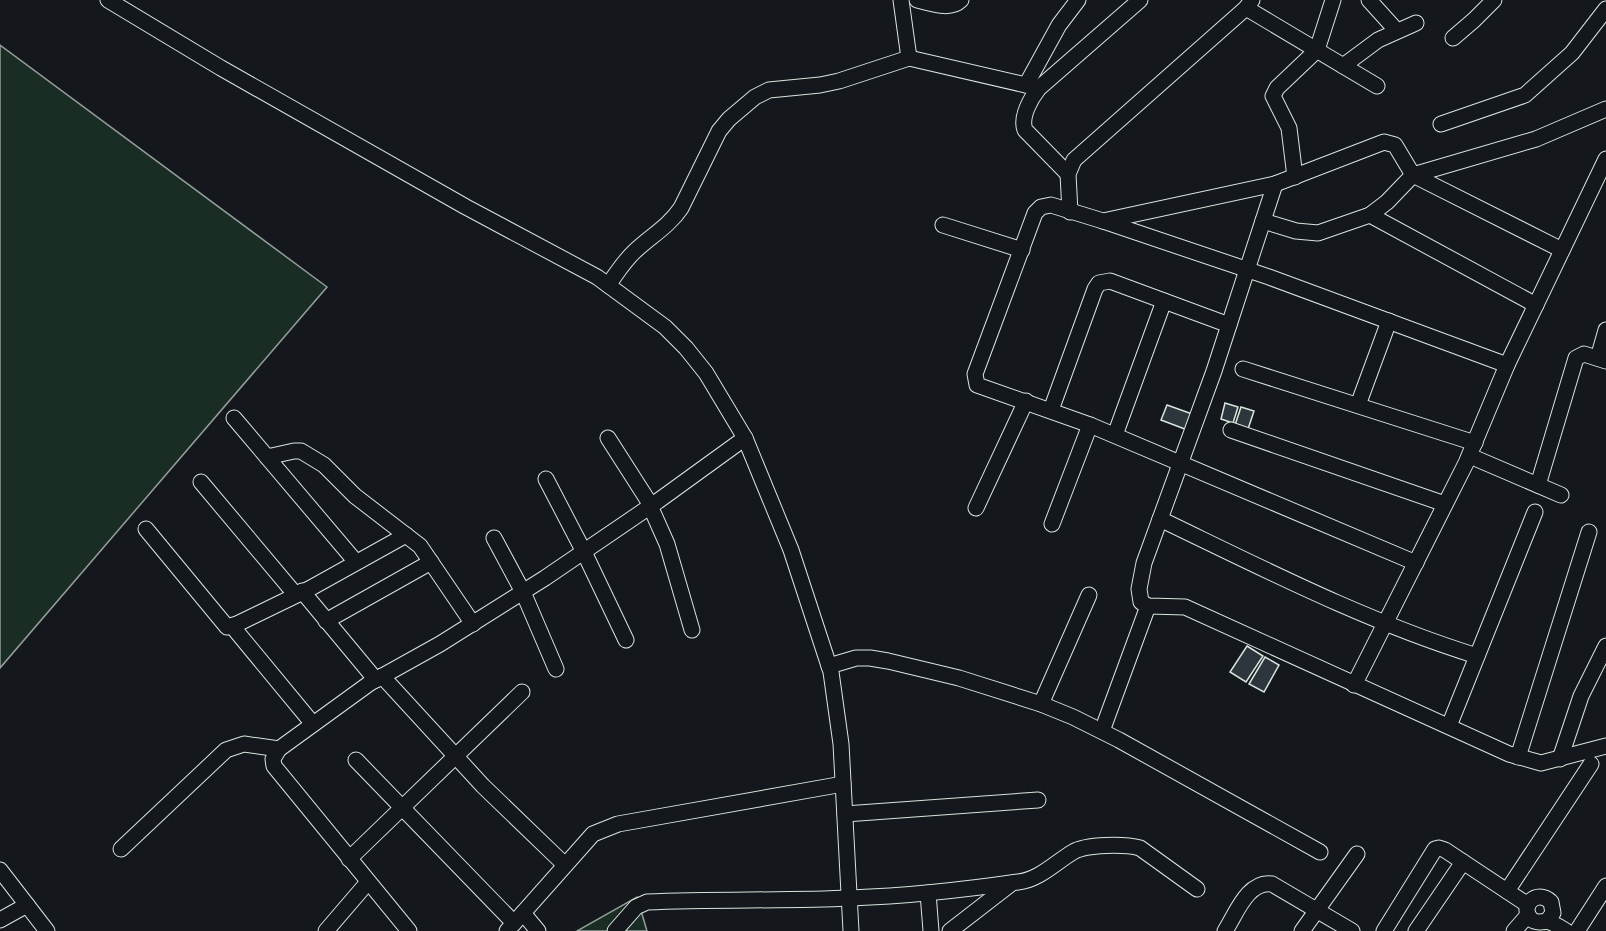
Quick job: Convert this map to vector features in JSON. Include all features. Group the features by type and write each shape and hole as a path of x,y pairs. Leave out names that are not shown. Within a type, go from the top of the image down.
{"street":[{"path":"108,0 466,207 597,277 665,327 686,348 706,374 745,438 791,550 829,666 841,744 852,931"},
{"path":"901,0 909,58"},
{"path":"917,0 944,6 957,4 961,0"},
{"path":"1068,174 1023,126 1032,87 1059,25 1078,0"},
{"path":"1032,87 1140,0"},
{"path":"1295,177 1289,128 1273,96 1277,88 1317,50 1333,0"},
{"path":"1369,0 1397,31"},
{"path":"1453,38 1494,0"},
{"path":"1070,212 1068,174 1074,160 1249,4 1317,50 1377,86"},
{"path":"1441,124 1525,95 1572,53 1604,15"},
{"path":"1343,66 1368,46 1416,23"},
{"path":"608,285 626,260 675,218 729,118 769,90 839,81 909,58 1032,87"},
{"path":"1263,221 1296,231 1318,233 1370,215 1387,202 1413,175 1536,139 1606,109"},
{"path":"1103,221 1275,184 1384,142 1395,145 1413,175 1562,250"},
{"path":"1354,685 1472,449 1507,365 1606,159"},
{"path":"1275,184 1181,462 1144,563 1139,588 1141,602 1148,606 1185,607 1518,757 1541,763 1606,746"},
{"path":"1416,562 1090,424 977,385 975,374 1035,213 1041,207 1051,205 1103,221 1247,270 1507,365"},
{"path":"1370,215 1536,305"},
{"path":"943,225 1022,250"},
{"path":"1051,411 1099,283 1110,281 1228,325"},
{"path":"1115,435 1164,302"},
{"path":"1358,405 1389,321"},
{"path":"1538,485 1576,358 1584,354 1602,360 1606,330"},
{"path":"1243,369 1358,405 1472,449 1561,495"},
{"path":"976,508 1026,401"},
{"path":"234,418 356,562"},
{"path":"1052,524 1090,424"},
{"path":"1231,430 1445,504"},
{"path":"608,438 650,506 667,544 692,630"},
{"path":"409,931 274,766 274,755 313,724 379,678 524,592 745,438"},
{"path":"267,457 294,451 309,455 324,465 355,496 420,546 473,624"},
{"path":"546,479 626,640"},
{"path":"201,482 298,593 379,678 483,786 566,865"},
{"path":"1449,726 1535,512"},
{"path":"1160,519 1384,624 1477,656"},
{"path":"146,529 227,627 298,593 406,535"},
{"path":"1518,757 1589,532"},
{"path":"494,538 524,592 556,669"},
{"path":"326,621 431,562"},
{"path":"1041,704 1089,595"},
{"path":"1102,731 1148,606"},
{"path":"232,626 313,724"},
{"path":"1560,759 1581,696 1606,645"},
{"path":"829,666 856,658 888,661 959,678 1041,704 1102,731 1320,852"},
{"path":"349,859 522,692"},
{"path":"121,849 226,750 244,744 279,749"},
{"path":"356,760 515,923 538,931"},
{"path":"1507,891 1591,764"},
{"path":"515,923 593,834 618,824 843,784"},
{"path":"845,814 1038,800"},
{"path":"615,931 636,907 646,902 850,898 928,893 1022,882 1038,875 1081,848 1132,846 1146,852 1197,889"},
{"path":"1384,931 1435,849 1439,848 1507,891 1528,910 1534,921 1554,927 1553,907 1547,898 1536,897 1528,910 1514,931"},
{"path":"1302,931 1357,854"},
{"path":"1416,931 1463,862"},
{"path":"0,870 47,931"},
{"path":"326,931 368,882"},
{"path":"950,931 1012,883"},
{"path":"1225,931 1249,892 1263,883 1272,884 1345,929"},
{"path":"1576,931 1606,886"},
{"path":"928,893 931,931"},
{"path":"0,920 27,905"}],"green space":[{"path":"0,45 327,287 0,668"},
{"path":"637,897 647,931 577,931"}],"building":[{"path":"1225,403 1238,407 1233,423 1221,419"},
{"path":"1167,405 1195,415 1190,431 1161,420"},
{"path":"1241,407 1254,411 1248,429 1235,425"},
{"path":"1247,646 1263,656 1246,682 1230,672"},
{"path":"1265,657 1279,665 1264,692 1249,684"}]}
